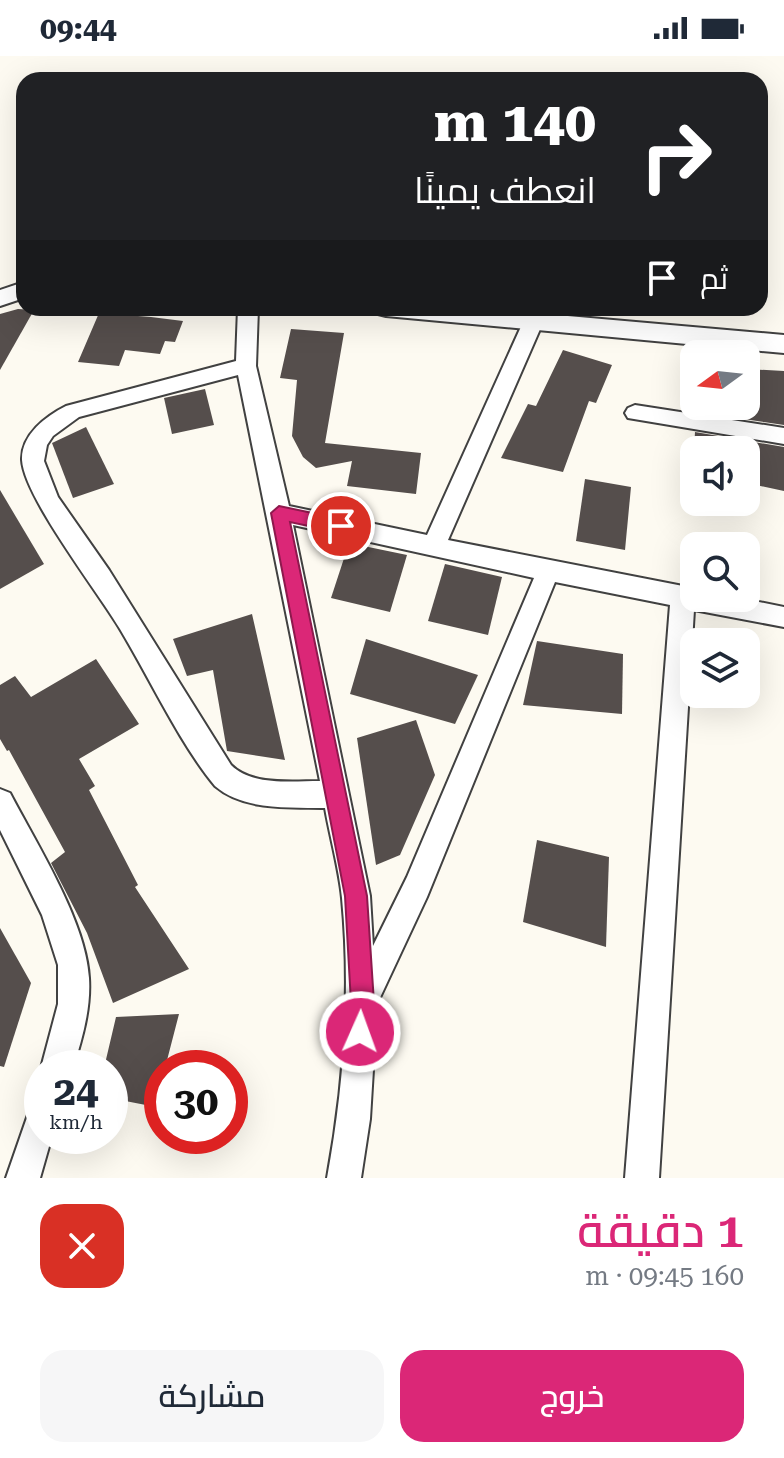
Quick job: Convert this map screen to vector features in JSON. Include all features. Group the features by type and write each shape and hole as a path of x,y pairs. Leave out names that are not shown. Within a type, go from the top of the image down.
{"street":[{"path":"246,316 246,366 279,513 356,896 362,1003 354,1119 344,1178"},
{"path":"485,316 784,344"},
{"path":"434,545 534,320"},
{"path":"246,366 73,411 59,419 39,439 33,464 43,490 210,756 229,780 242,787 262,791 334,795"},
{"path":"635,413 784,436"},
{"path":"279,513 548,571 680,595"},
{"path":"362,1003 417,887 548,571"},
{"path":"642,1178 682,612"},
{"path":"760,612 784,617"},
{"path":"0,802 58,923 73,966 72,1005 61,1050"},
{"path":"23,1178 30,1154"}],"building":[{"path":"16,310 16,316 31,316 0,370 0,314"},
{"path":"98,316 183,321 175,342 165,341 160,354 125,350 119,366 78,362"},
{"path":"291,329 344,333 325,443 421,453 416,494 347,486 352,461 316,468 303,457 292,436 297,380 280,378"},
{"path":"563,350 612,365 596,403 589,401 563,472 501,458 528,404 536,406"},
{"path":"760,370 784,371 784,425 750,420 760,420"},
{"path":"205,389 214,425 172,434 164,398"},
{"path":"86,427 114,484 73,498 52,443"},
{"path":"695,432 719,436 695,436"},
{"path":"760,443 784,447 784,491 760,486"},
{"path":"585,479 631,487 625,550 576,541"},
{"path":"0,490 44,564 0,589"},
{"path":"349,543 407,555 390,612 331,598"},
{"path":"445,564 502,577 488,635 428,621"},
{"path":"252,614 285,760 227,751 213,670 187,676 173,639"},
{"path":"366,639 478,675 455,724 350,694"},
{"path":"537,641 623,654 622,714 523,705"},
{"path":"96,659 139,724 79,759 95,786 89,790 138,885 135,887 189,969 113,1003 87,933 51,863 65,852 0,739 0,685 15,676 31,697"},
{"path":"416,720 435,775 400,855 376,865 357,738"},
{"path":"537,840 609,857 606,947 523,922"},
{"path":"0,928 31,983 4,1067 0,1066"},
{"path":"179,1014 170,1050 144,1050 144,1105 128,1102 128,1050 108,1050 116,1017"}],"route":[{"path":"341,526 279,513 356,896 362,1003 360,1032"}]}
